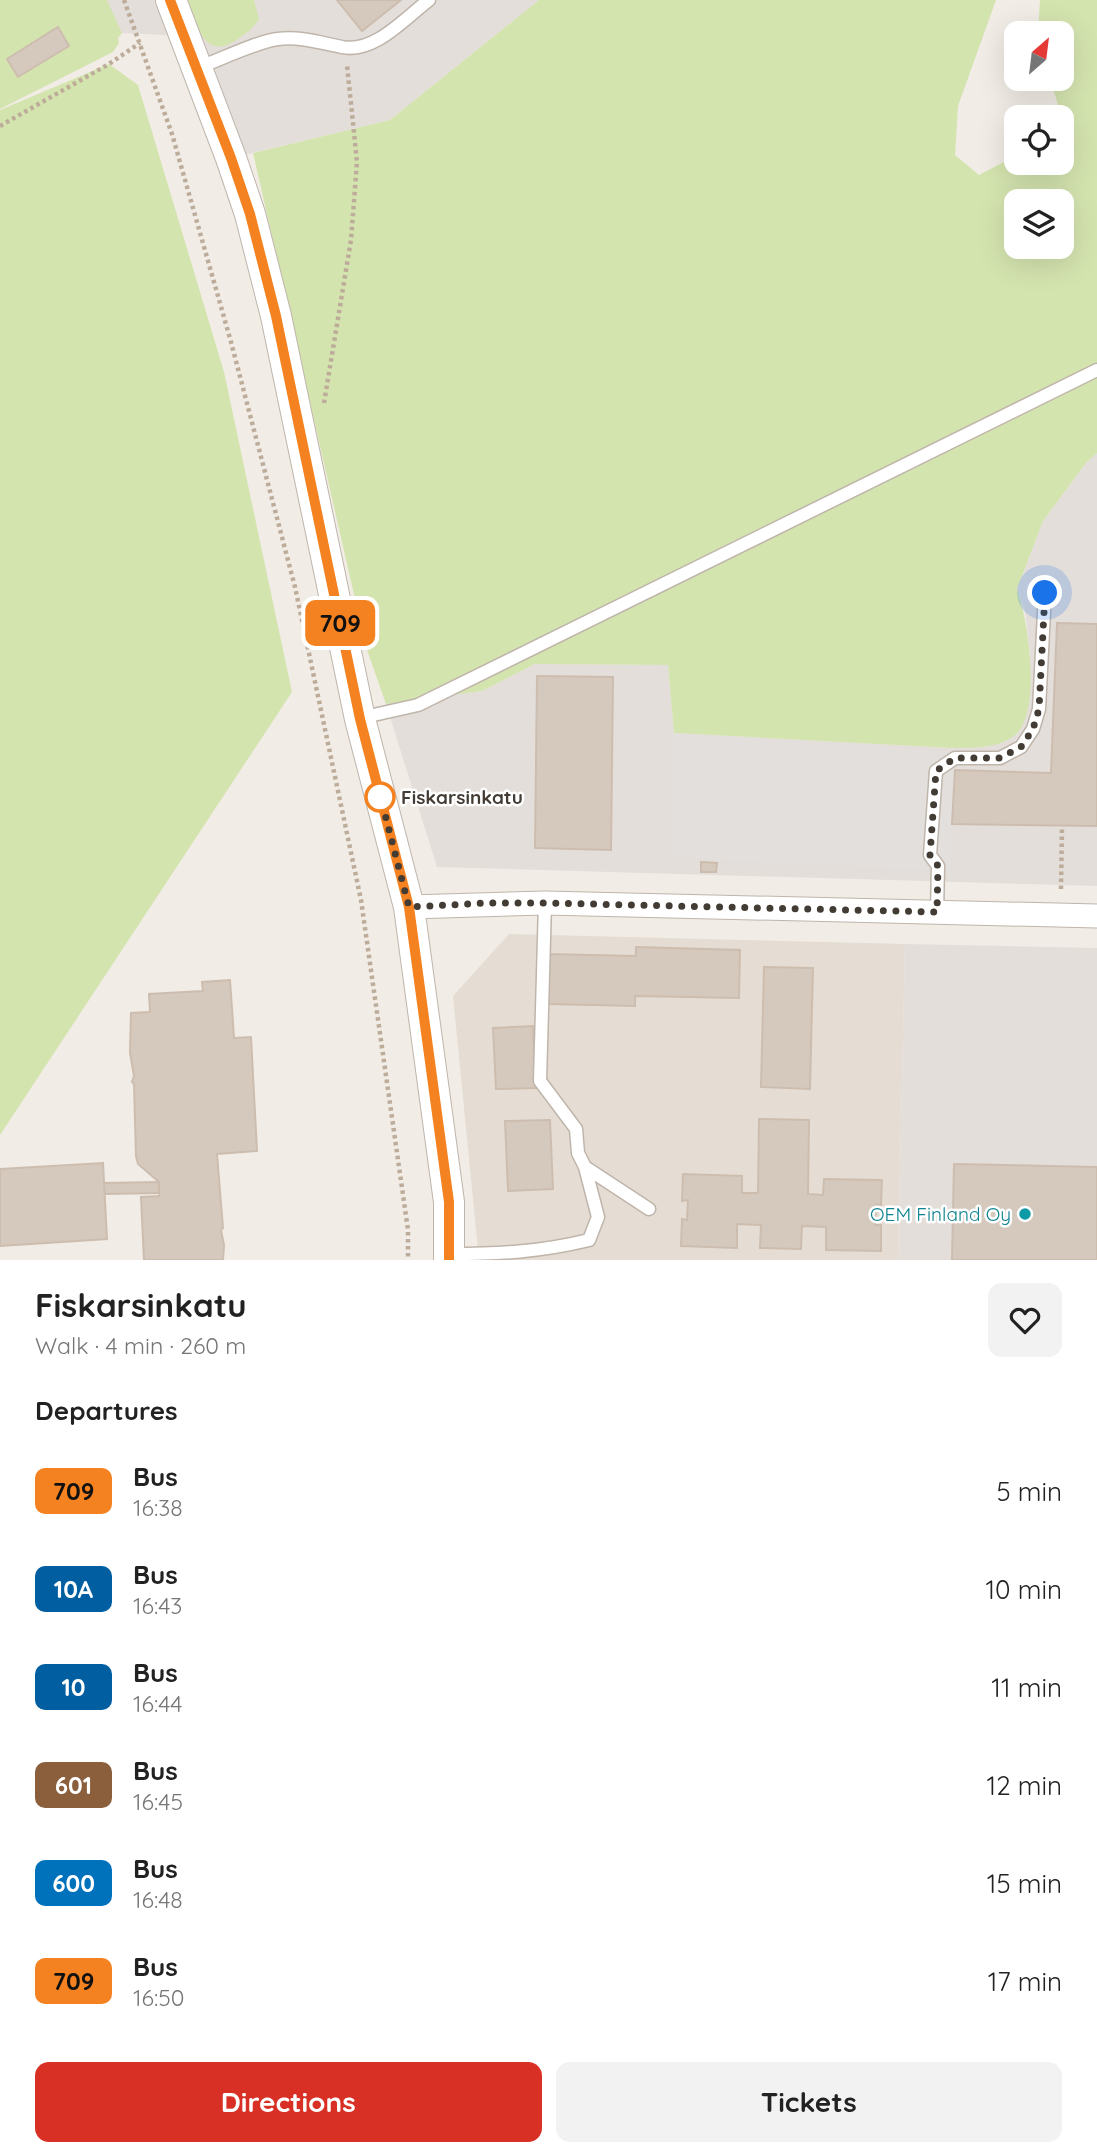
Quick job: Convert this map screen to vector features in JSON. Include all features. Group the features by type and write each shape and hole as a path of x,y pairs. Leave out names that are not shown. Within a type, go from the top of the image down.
{"street":[{"path":"171,0 250,214 273,303 360,719 409,907 449,1202 449,1257"},
{"path":"409,907 545,903 1097,916"}],"lane":[{"path":"197,68 275,39 294,37 346,48 360,47 376,41 429,0"},
{"path":"360,719 418,705 1097,370"},
{"path":"937,912 938,866 930,855 936,771 955,758 1000,758 1021,747 1033,729 1039,709 1045,593"},
{"path":"449,1257 549,1250 589,1240 598,1217 585,1167 578,1153 576,1129 540,1081 545,903"},
{"path":"585,1167 649,1209"}],"path":[{"path":"124,0 172,134 295,587 361,900 408,1230 408,1260"},
{"path":"0,126 109,64 140,43"},
{"path":"322,413 351,240 357,162 346,48"},
{"path":"1061,889 1062,826"}],"shaded area":[{"path":"0,0 539,0 390,120 231,158 185,36 122,33"},
{"path":"1097,453 1097,886 437,867 386,704 482,691 535,664 668,665 674,733 951,748 986,747 1017,734 1030,655 1025,611 1017,589 1043,521 1086,463"},
{"path":"674,733 953,752 955,770 950,869 922,870 670,857"},
{"path":"509,934 905,944 898,1260 479,1260 453,996"},
{"path":"905,944 1097,948 1097,1260 898,1260"}],"green space":[{"path":"0,0 107,0 122,33 118,38 119,43 113,52 0,109"},
{"path":"186,0 254,0 259,19 248,32 235,41 216,46 203,37"},
{"path":"539,0 996,0 958,106 955,155 979,175 1004,162 1004,175 1074,175 1074,105 1058,105 1054,91 1074,91 1074,21 1039,21 1040,0 1097,0 1097,453 1086,463 1043,521 1017,589 1029,643 1031,688 1023,725 1007,740 992,746 975,748 674,733 668,665 535,664 482,691 386,704 366,647 253,153 390,120"},
{"path":"109,64 138,85 224,372 292,692 0,1135 0,110"}],"building":[{"path":"337,0 401,0 362,31"},
{"path":"58,27 69,46 18,77 7,59"},
{"path":"1057,623 1097,624 1097,826 952,824 955,770 1051,773"},
{"path":"537,676 613,677 611,850 535,848"},
{"path":"701,862 717,863 716,872 701,872"},
{"path":"636,947 740,950 739,998 635,996 635,1006 547,1004 548,954 636,956"},
{"path":"764,967 813,968 810,1089 761,1087"},
{"path":"230,980 234,1038 251,1037 257,1151 217,1154 223,1260 144,1260 141,1197 159,1196 159,1182 138,1164 136,1156 132,1082 134,1076 130,1053 131,1013 150,1012 149,994 203,991 202,982"},
{"path":"533,1026 536,1088 496,1089 493,1028"},
{"path":"759,1119 809,1120 808,1194 823,1195 824,1179 882,1180 881,1205 876,1205 875,1225 881,1225 881,1251 826,1250 826,1227 802,1226 801,1249 760,1248 761,1225 737,1224 737,1248 681,1246 682,1219 687,1220 688,1200 682,1201 683,1174 742,1176 742,1193 758,1193"},
{"path":"550,1120 553,1189 508,1191 505,1121"},
{"path":"103,1163 107,1239 0,1246 0,1169"},
{"name":"OEM Finland Oy","path":"954,1164 1097,1167 1097,1260 952,1260"},
{"path":"159,1182 159,1193 105,1194 104,1183"}],"bus line":[{"name":"709","path":"170,0 250,214 276,316 360,719 409,907 449,1202 449,1260"}],"place":[{"name":"Fiskarsinkatu","path":"380,797"},
{"name":"OEM Finland Oy","path":"1025,1214"}],"route":[{"path":"380,797 409,907 545,903 937,912 938,866 930,855 936,771 955,758 1000,758 1021,747 1033,729 1039,709 1045,593"}]}
